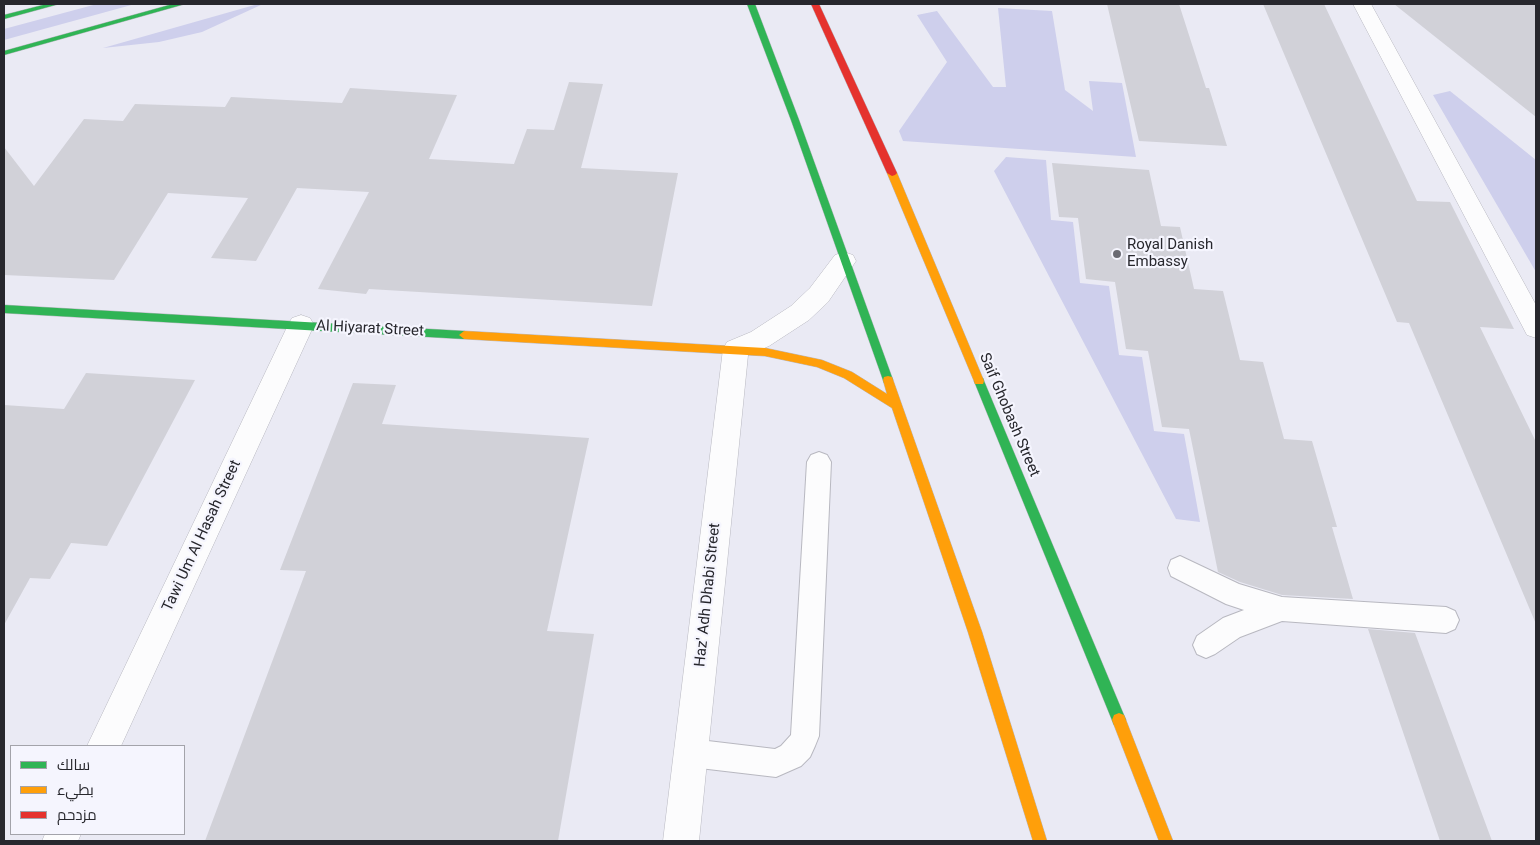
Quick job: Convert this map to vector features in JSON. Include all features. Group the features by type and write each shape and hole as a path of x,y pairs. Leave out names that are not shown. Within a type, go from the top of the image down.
{"street":[{"path":"4,18 55,4"},
{"path":"4,53 181,4"},
{"path":"751,4 898,406 975,632 1040,841"},
{"name":"Saif Ghobash Street","path":"815,4 880,144 1044,536 1166,841"},
{"path":"1362,4 1527,296 1536,328"},
{"name":"Al Hiyarat Street","path":"736,349 783,326 800,314 823,290 844,261"},
{"name":"Al Hiyarat Street","path":"4,309 736,349 793,356 821,364 848,375 898,406"},
{"name":"Tawi Um Al Hasah Street","path":"104,745 301,325"},
{"name":"Haz' Adh Dhabi Street","path":"681,841 736,349"}],"lane":[{"path":"4,11 37,9"},
{"path":"691,753 776,763 791,756 800,747 805,736 819,462"},
{"path":"1180,568 1235,595 1282,609 1446,620"},
{"path":"1206,645 1232,627 1282,609"}],"shaded area":[{"path":"97,4 135,4 4,40 4,29"},
{"path":"263,4 202,32 159,42 103,48"},
{"path":"998,8 1052,11 1065,90 1093,111 1089,81 1122,83 1136,157 903,141 899,131 947,62 917,15 937,11 993,87 1006,87"},
{"path":"1450,91 1536,160 1536,272 1433,95"},
{"path":"1006,157 1046,160 1051,220 1073,222 1080,283 1109,286 1119,355 1142,357 1154,431 1184,434 1200,522 1176,519 994,171"}],"building":[{"path":"1107,4 1179,4 1206,88 1209,88 1227,146 1139,141"},
{"path":"1263,4 1324,4 1417,201 1450,202 1514,329 1480,327 1536,442 1536,624 1409,323 1397,322"},
{"path":"1394,4 1536,4 1536,117"},
{"path":"569,82 603,84 581,168 678,173 652,306 369,289 366,294 318,289 369,192 297,188 256,261 211,258 248,198 168,193 114,280 4,275 4,147 34,186 84,119 123,121 135,104 225,107 231,97 342,103 350,88 457,95 429,159 514,164 527,129 554,130"},
{"path":"1052,163 1149,170 1161,226 1180,227 1194,289 1223,291 1240,360 1263,362 1284,439 1312,441 1337,527 1332,527 1353,599 1282,595 1240,582 1218,572 1189,429 1162,427 1148,351 1126,349 1115,282 1086,279 1078,218 1059,217"},
{"path":"86,373 195,380 107,546 71,543 50,579 30,578 4,625 4,405 64,409"},
{"path":"353,383 396,385 382,424 589,438 547,631 594,634 558,841 205,841 306,571 280,570"},
{"path":"1368,629 1415,633 1492,841 1440,841"}],"traffic: fast":[{"path":"4,17 55,4"},
{"path":"4,53 181,4"},
{"path":"751,4 795,120 888,380"},
{"path":"4,309 464,335"},
{"path":"979,381 1119,720"}],"traffic: slow":[{"path":"892,173 979,381"},
{"path":"464,335 765,352 818,363 848,375 898,406"},
{"path":"888,380 975,632 1040,841"},
{"path":"1119,720 1166,841"}],"traffic: jam":[{"path":"815,4 892,173"}],"place":[{"name":"Royal Danish Embassy","path":"1117,254"}]}
